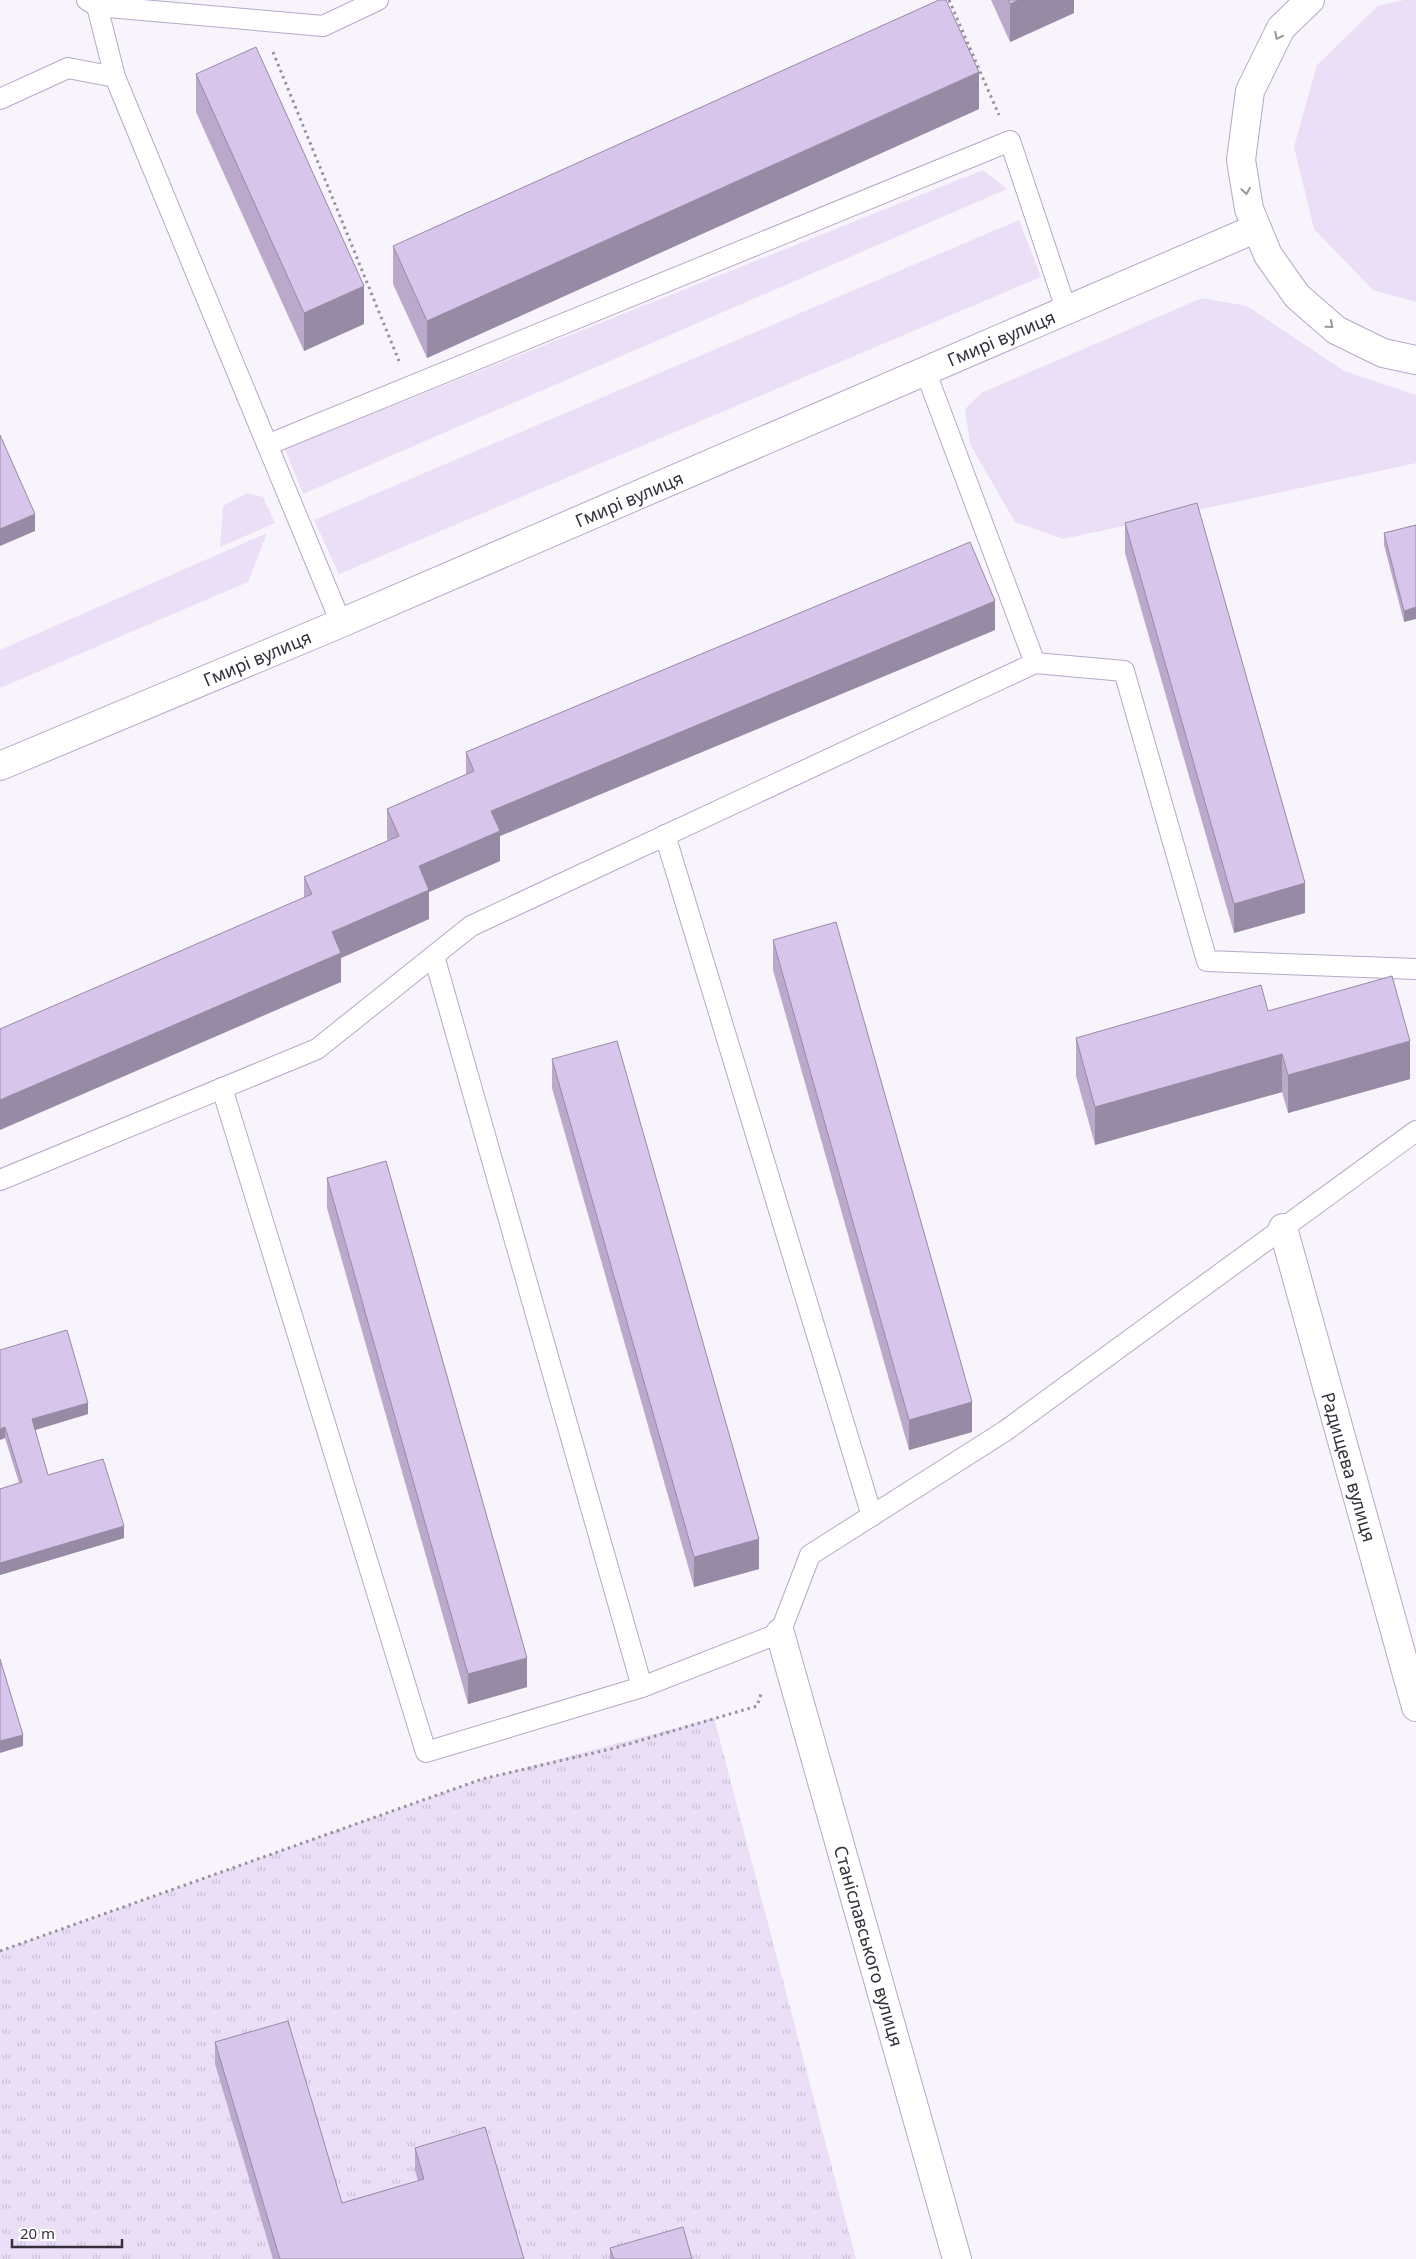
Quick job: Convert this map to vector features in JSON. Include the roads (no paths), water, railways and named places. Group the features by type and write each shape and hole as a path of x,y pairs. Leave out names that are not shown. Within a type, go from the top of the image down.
{"street":[{"path":"1310,0 1281,28 1250,91 1241,160 1249,209 1268,255 1297,296 1336,330 1383,353 1416,360"},
{"name":"Гмирі вулиця","path":"0,766 341,623 1256,228"},
{"name":"Радищева вулиця","path":"1283,1228 1416,1707"},
{"name":"Станіславського вулиця","path":"780,1633 958,2259"}],"lane":[{"path":"341,623 115,77 92,3 322,26 378,0"},
{"path":"0,99 68,68 115,77"},
{"path":"267,445 1010,141 1066,310"},
{"path":"925,370 1035,663"},
{"path":"0,1180 317,1049 471,926 1035,663 1124,671 1207,961 1416,969"},
{"path":"665,835 872,1516"},
{"path":"434,956 642,1687"},
{"path":"222,1088 426,1752 642,1687 780,1633 810,1555 1005,1432 1416,1130"}]}
